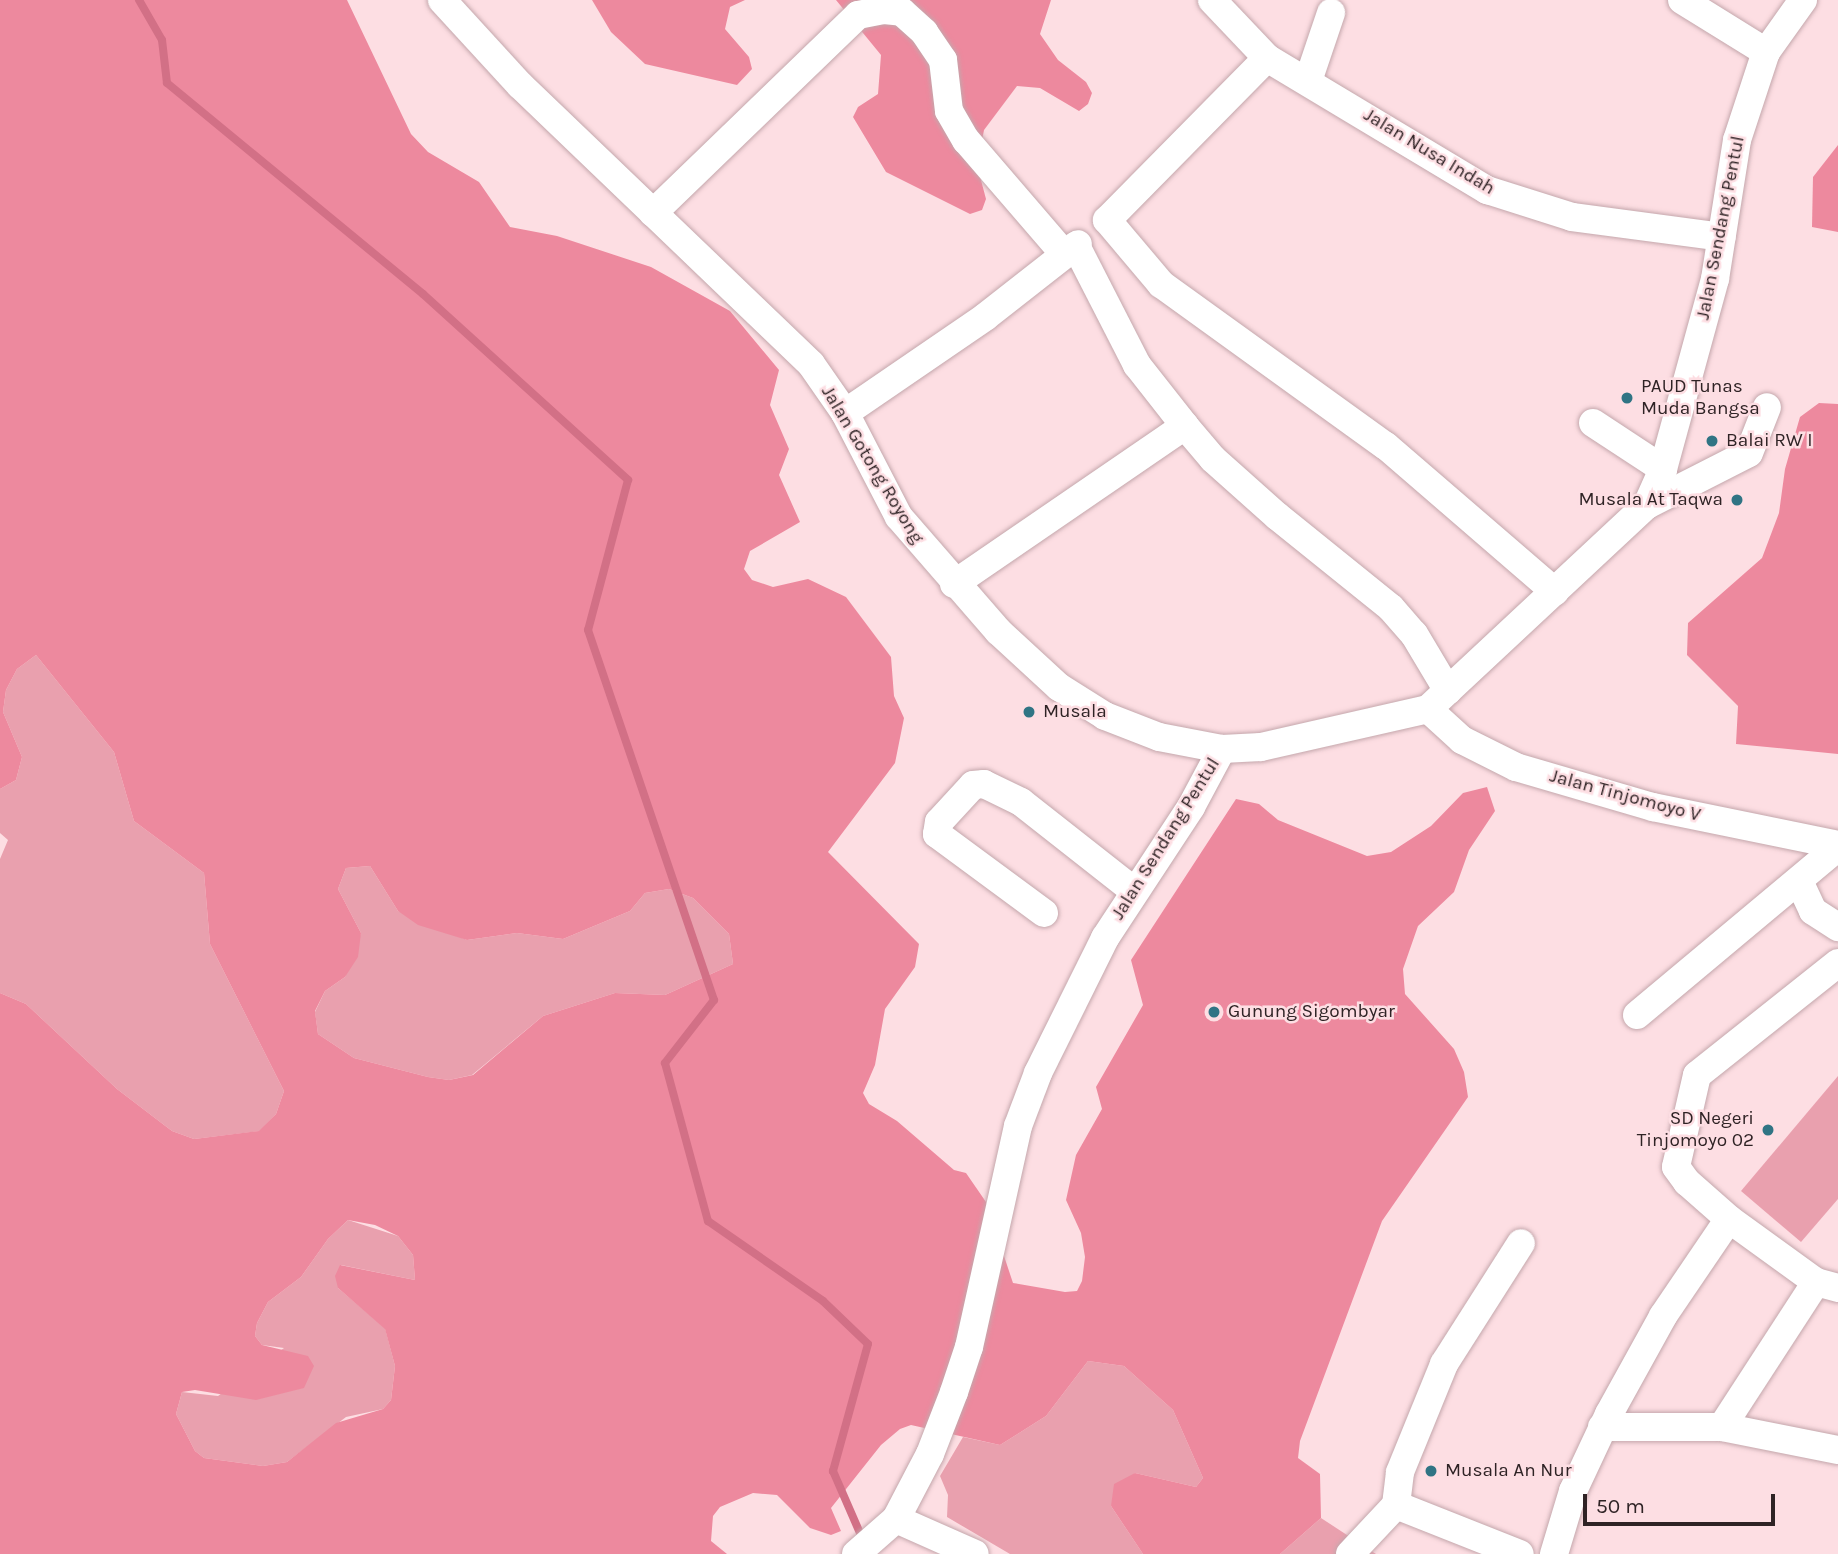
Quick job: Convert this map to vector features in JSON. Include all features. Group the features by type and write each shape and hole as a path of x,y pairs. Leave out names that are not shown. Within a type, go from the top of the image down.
{"street":[{"name":"Jalan Gotong Royong","path":"442,0 520,85 709,270 792,342 845,413 899,517 954,584 998,631 1059,687 1105,716 1158,737 1222,749"},
{"name":"Jalan Nusa Indah","path":"1212,0 1267,58 1511,200 1572,217 1722,237"},
{"path":"1682,0 1766,52"},
{"name":"Jalan Sendang Pentul","path":"856,1554 888,1528 930,1454 965,1360 1008,1163 1034,1084 1070,1002 1133,890 1191,807 1222,749 1286,742 1438,700 1647,505 1663,469 1715,279 1732,160 1766,52 1802,0"},
{"name":"Jalan Tinjomoyo V","path":"653,213 858,15 884,9 902,12 924,32 943,60 949,111 966,140 1070,250 1136,365 1213,458 1277,516 1391,608 1414,634 1438,700 1462,740 1516,767 1653,807 1838,846"},
{"path":"1308,81 1331,13"},
{"path":"845,413 985,317 1107,219 1267,58"},
{"path":"1107,219 1161,284 1386,446 1555,592"},
{"path":"1647,505 1749,453 1768,407"},
{"path":"1593,423 1663,469"},
{"path":"954,584 1185,426"},
{"path":"1044,913 937,834 939,822 972,785 984,784 1021,802 1133,890"},
{"name":"Jalan Tinjomoyo V","path":"1637,1015 1838,846"},
{"path":"1799,881 1813,911 1838,928"},
{"path":"1722,1427 1827,1285 1729,1219 1687,1182 1676,1167 1697,1075 1838,963"},
{"path":"1553,1554 1573,1491 1602,1427 1663,1316 1729,1219"},
{"path":"1350,1554 1396,1505 1400,1472 1444,1364 1521,1243"},
{"path":"1602,1427 1722,1427 1838,1450"},
{"path":"1396,1505 1520,1554"},
{"path":"888,1528 975,1554"}],"shaded area":[{"path":"0,0 347,0 411,134 428,152 479,182 510,227 557,236 651,267 730,311 779,370 770,405 789,449 779,475 800,522 750,551 744,569 752,580 773,587 808,579 846,597 891,657 894,696 904,718 895,763 828,852 919,944 915,967 885,1009 875,1065 863,1093 869,1104 897,1121 954,1170 966,1173 986,1202 1013,1283 1065,1292 1077,1291 1082,1281 1085,1257 1081,1233 1066,1200 1076,1155 1102,1109 1096,1087 1143,1005 1131,960 1236,799 1259,804 1278,820 1367,856 1391,852 1431,826 1463,793 1487,787 1495,811 1469,850 1454,892 1418,926 1403,969 1405,994 1454,1049 1464,1072 1468,1097 1382,1221 1300,1441 1298,1458 1320,1474 1321,1518 1280,1554 1143,1554 1111,1506 1114,1484 1135,1473 1196,1487 1203,1478 1173,1410 1124,1366 1088,1361 1046,1416 1000,1445 911,1425 900,1429 881,1445 831,1508 841,1531 831,1535 810,1528 777,1495 753,1493 720,1507 713,1516 711,1541 727,1554 0,1554 0,993 26,1004 117,1089 172,1131 194,1139 259,1131 276,1114 284,1091 210,944 204,873 134,821 114,752 36,655 17,669 6,690 3,712 22,757 16,780 0,789","holes":["370,866 398,911 418,925 467,940 517,933 563,939 630,911 645,893 669,889 693,898 729,934 733,964 665,995 615,993 543,1016 473,1075 449,1080 354,1058 318,1034 315,1011 325,991 345,977 358,957 361,933 338,889 346,868","348,1220 375,1225 398,1236 413,1255 415,1280 340,1265 335,1276 338,1288 385,1329 395,1366 391,1400 383,1409 336,1423 287,1462 263,1466 204,1458 195,1451 176,1414 182,1392 195,1390 256,1400 304,1388 314,1366 308,1356 262,1345 255,1336 257,1323 268,1302 301,1277 328,1239"]},
{"path":"592,0 745,0 730,7 725,29 749,57 752,69 737,85 645,64 611,32"},
{"path":"836,0 1051,0 1040,34 1058,60 1086,82 1092,93 1088,104 1079,111 1040,88 1017,86 984,130 977,165 986,199 982,210 970,214 886,172 853,117 858,107 878,94 881,55"},
{"path":"1838,145 1838,232 1812,227 1813,177"},
{"path":"1819,403 1838,404 1838,754 1736,744 1738,706 1687,655 1688,623 1762,558 1779,513 1785,469 1800,417"},
{"path":"36,655 114,752 134,821 204,873 210,944 284,1091 276,1114 260,1131 194,1139 172,1131 117,1089 26,1004 0,993 0,859 8,840 0,833 0,789 16,780 22,757 3,712 6,690 17,669"},
{"path":"370,866 398,911 467,940 517,933 563,939 630,911 645,893 669,889 693,898 729,934 733,964 665,995 615,993 543,1016 472,1075 449,1080 428,1077 354,1058 318,1034 315,1012 325,991 345,977 361,933 338,889 346,868"},
{"path":"1838,1076 1838,1199 1801,1242 1741,1191"},
{"path":"348,1220 398,1236 413,1255 415,1280 341,1265 338,1288 385,1328 395,1366 391,1400 383,1409 346,1417 287,1462 263,1466 204,1458 195,1451 176,1414 182,1392 218,1396 284,1348 262,1345 255,1336 257,1323 268,1302 301,1277 328,1239"},
{"path":"1088,1361 1124,1366 1173,1410 1203,1478 1196,1487 1135,1473 1111,1506 1143,1554 1010,1554 947,1517 948,1495 940,1476 963,1437 1000,1445 1046,1416"},
{"path":"1321,1518 1376,1554 1280,1554"}],"waterway":[{"path":"139,0 162,40 167,83 423,294 628,480 588,630 714,1000 665,1063 708,1221 823,1301 868,1344 833,1471 863,1540"}],"place":[{"name":"PAUD Tunas Muda Bangsa","path":"1627,398"},
{"name":"Balai RW I","path":"1712,441"},
{"name":"Musala At Taqwa","path":"1737,500"},
{"name":"Musala","path":"1029,712"},
{"name":"Gunung Sigombyar","path":"1214,1012"},
{"name":"SD Negeri Tinjomoyo 02","path":"1768,1130"},
{"name":"Musala An Nur","path":"1431,1471"}]}
